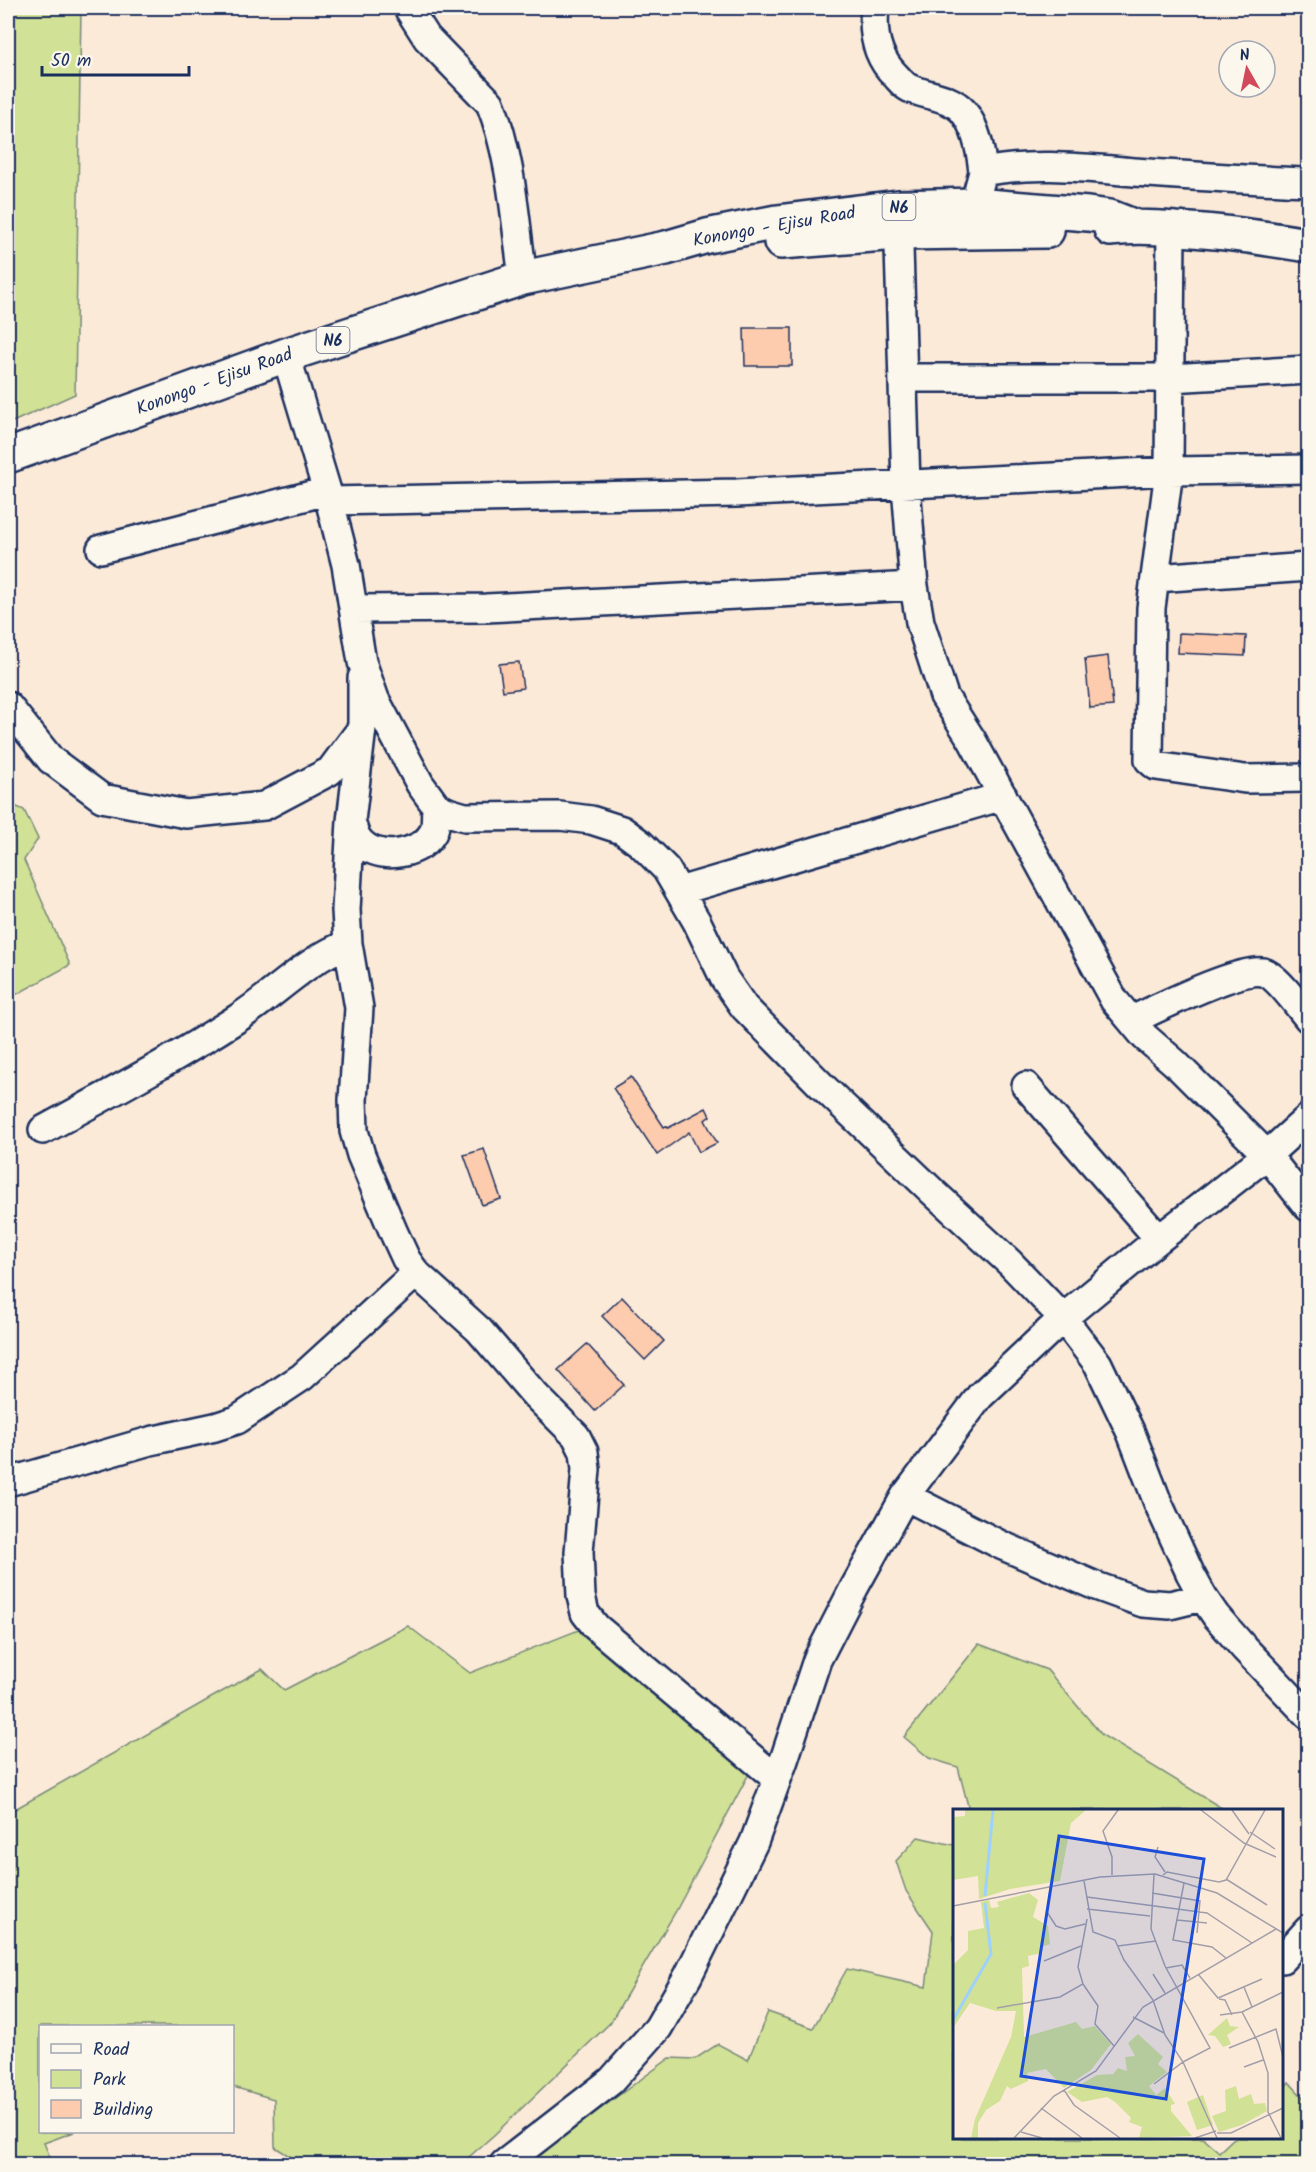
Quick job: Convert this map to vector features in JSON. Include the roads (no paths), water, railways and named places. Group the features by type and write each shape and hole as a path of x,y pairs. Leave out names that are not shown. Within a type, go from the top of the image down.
{"highway":[{"name":"Konongo - Ejisu Road","path":"898,220 974,205 1088,214 1110,218 1133,226"},
{"name":"Konongo - Ejisu Road","path":"8,456 286,355 523,278 777,222 851,212 977,231 1088,231 1133,226 1245,234 1308,245"}],"street":[{"path":"408,8 427,38 481,93 492,110 507,168 523,278"},
{"path":"875,8 873,24 876,49 890,70 907,87 951,102 963,111 971,124 980,148 983,172 974,205"},
{"path":"983,172 1002,168 1048,167 1308,182"},
{"path":"898,220 906,486 914,586 920,622 944,696 972,740 1114,1000 1145,1036 1267,1155 1308,1207"},
{"path":"1171,228 1169,471 1151,608 1149,760 1156,766 1245,779 1308,778"},
{"path":"286,355 329,496 346,565 362,662 362,728 347,872 348,944 359,1008 353,1100 354,1131 361,1155 406,1259 416,1273 479,1330 536,1395 576,1436 584,1452 586,1469 579,1552 585,1613 596,1627 777,1779"},
{"path":"903,378 1170,378 1308,370"},
{"path":"101,549 329,496 737,494 1169,471 1308,470"},
{"path":"1156,578 1308,567"},
{"path":"354,609 498,607 914,586"},
{"path":"362,662 375,699 420,784 436,806 465,817 560,816 591,820 622,830 641,844 666,869 697,922 724,978 752,1016 1010,1263 1063,1318 1098,1364 1131,1433 1190,1574 1203,1597 1216,1616 1245,1649 1308,1715"},
{"path":"8,706 51,760 102,798 186,814 264,806 330,771 362,728"},
{"path":"679,891 1003,796"},
{"path":"351,821 357,839 370,849 384,854 402,852 421,846 434,832 436,806"},
{"path":"43,1130 214,1034 330,950 348,944"},
{"path":"1132,1020 1204,987 1250,972 1264,972 1273,978 1308,1018"},
{"path":"1026,1086 1159,1239"},
{"path":"504,2164 611,2081 658,2028 688,1976 754,1842 817,1660 905,1496 980,1396 1063,1318 1267,1155 1308,1118"},
{"path":"8,1482 150,1441 237,1420 302,1377 416,1273"},
{"path":"905,1496 1001,1545 1096,1586 1143,1603 1170,1605 1203,1597"},
{"path":"1283,1957 1308,1930"}]}
